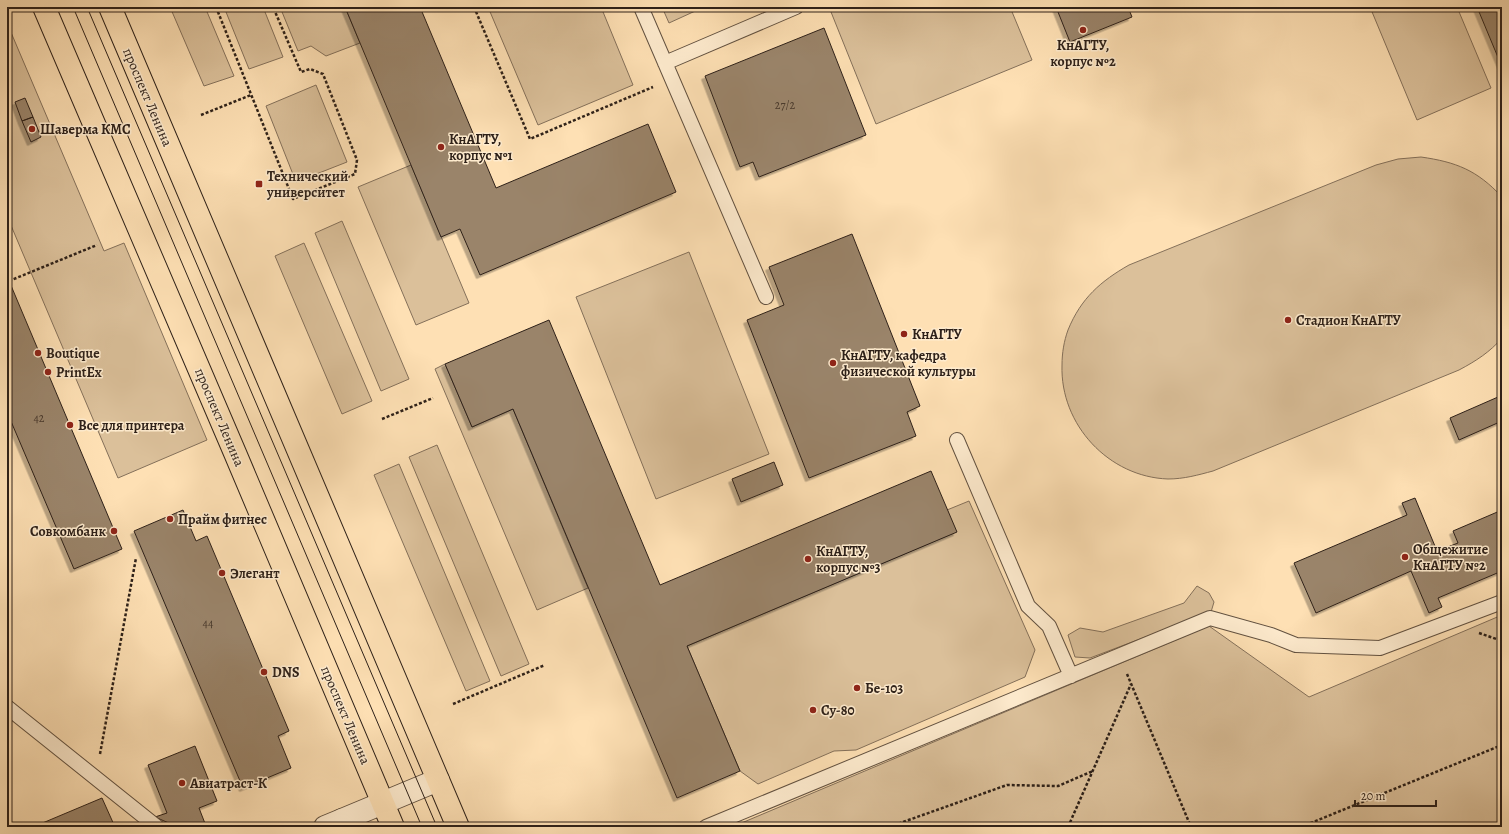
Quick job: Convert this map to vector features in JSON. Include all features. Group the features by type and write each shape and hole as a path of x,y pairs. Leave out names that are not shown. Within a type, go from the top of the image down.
{"highway":[{"name":"проспект Ленина","path":"44,7 393,827"},
{"name":"проспект Ленина","path":"110,7 458,827"}],"street":[{"path":"334,823 438,780"}],"lane":[{"path":"640,7 766,297"},
{"path":"665,63 796,7"},
{"path":"957,440 1028,606 1048,626 1071,676"},
{"path":"706,827 1210,618 1271,635 1296,645 1380,648 1502,602"},
{"path":"7,707 157,827"}],"path":[{"path":"216,7 293,199 355,174 358,160 323,74 310,69 301,72 274,7"},
{"path":"474,7 530,139 672,78"},
{"path":"201,115 251,95"},
{"path":"9,281 97,244"},
{"path":"382,419 433,398"},
{"path":"96,778 136,558"},
{"path":"453,704 545,665"},
{"path":"1068,827 1131,683 1191,827"},
{"path":"1301,827 1502,745"},
{"path":"889,827 1007,785 1058,786 1093,771"}],"shaded area":[{"path":"170,7 205,7 234,76 204,86"},
{"path":"224,7 263,7 283,57 249,69"},
{"path":"280,7 345,7 360,43 326,56 311,46 298,51"},
{"path":"488,7 601,7 633,85 538,125"},
{"path":"662,7 704,7 669,23"},
{"path":"829,7 1010,7 1032,60 876,124"},
{"path":"1370,7 1457,7 1491,88 1417,120"},
{"path":"7,23 104,251 124,243 207,440 118,478 7,216"},
{"path":"316,85 347,162 296,182 266,106"},
{"name":"Стадион КнАГТУ","path":"1421,157 1445,162 1465,169 1484,180 1502,197 1502,338 1493,348 1477,360 1459,370 1213,471 1168,479 1146,476 1126,469 1108,458 1092,444 1079,427 1069,408 1064,387 1062,361 1065,338 1073,319 1086,300 1109,277 1129,265 1376,165 1398,159"},
{"path":"411,165 469,303 416,325 358,187"},
{"path":"342,221 409,379 381,391 315,233"},
{"path":"304,243 372,401 342,414 275,256"},
{"path":"689,252 769,454 656,499 576,297"},
{"path":"445,364 472,427 513,409 588,588 537,610 435,369"},
{"path":"437,445 529,664 501,676 409,457"},
{"path":"399,464 490,681 466,691 374,475"},
{"path":"969,501 1035,650 1025,677 856,750 834,751 758,784 740,771 687,646 956,532 947,510"},
{"path":"1197,586 1209,593 1214,602 1211,612 1090,658 1075,657 1068,635 1080,628 1103,632 1184,603"},
{"path":"1502,615 1502,827 732,827 1209,626 1309,697"}],"building":[{"name":"КнАГТУ, корпус №1","path":"345,7 420,7 496,188 648,124 676,192 480,275 460,229 441,237"},
{"name":"КнАГТУ, корпус №2","path":"1056,7 1128,7 1132,17 1070,42"},
{"path":"1477,7 1502,7 1502,67"},
{"path":"824,28 866,135 759,177 753,162 740,167 705,76"},
{"path":"25,98 33,117 22,121 15,102"},
{"name":"Шаверма КМС","path":"33,117 41,137 31,142 22,121"},
{"name":"КнАГТУ, кафедра физической культуры","path":"852,234 920,406 907,412 916,436 809,478 747,320 784,305 769,267"},
{"path":"7,276 122,549 74,569 7,412"},
{"name":"КнАГТУ, корпус №3","path":"549,320 660,585 931,471 957,532 687,646 740,771 677,798 513,409 472,427 445,364"},
{"path":"1498,397 1502,407 1502,421 1459,440 1450,418"},
{"path":"774,462 783,485 741,502 732,479"},
{"name":"Общежитие КнАГТУ №2","path":"1415,498 1437,551 1458,543 1453,531 1502,510 1502,571 1438,598 1442,607 1429,613 1411,571 1316,613 1294,563 1407,515 1402,503"},
{"path":"183,510 196,541 207,536 289,731 278,736 291,768 243,788 134,531"},
{"name":"Авиатраст-К","path":"195,746 217,801 199,808 206,826 178,827 155,817 167,813 148,765"},
{"path":"102,798 115,827 33,827"}],"tram line":[{"path":"73,7 422,827"},
{"path":"87,7 437,827"}],"place":[{"name":"КнАГТУ, корпус №2","path":"1083,30"},
{"name":"Шаверма КМС","path":"32,129"},
{"name":"КнАГТУ, корпус №1","path":"441,147"},
{"name":"Технический университет","path":"259,184"},
{"name":"Стадион КнАГТУ","path":"1288,320"},
{"name":"КнАГТУ","path":"904,334"},
{"name":"Boutique","path":"38,353"},
{"name":"КнАГТУ, кафедра физической культуры","path":"833,363"},
{"name":"PrintEx","path":"48,372"},
{"name":"Все для принтера","path":"70,425"},
{"name":"Прайм фитнес","path":"170,519"},
{"name":"Совкомбанк","path":"114,531"},
{"name":"Общежитие КнАГТУ №2","path":"1405,557"},
{"name":"КнАГТУ, корпус №3","path":"808,559"},
{"name":"Элегант","path":"222,573"},
{"name":"DNS","path":"264,672"},
{"name":"Бе-103","path":"857,688"},
{"name":"Су-80","path":"813,710"},
{"name":"Авиатраст-К","path":"182,783"}]}
